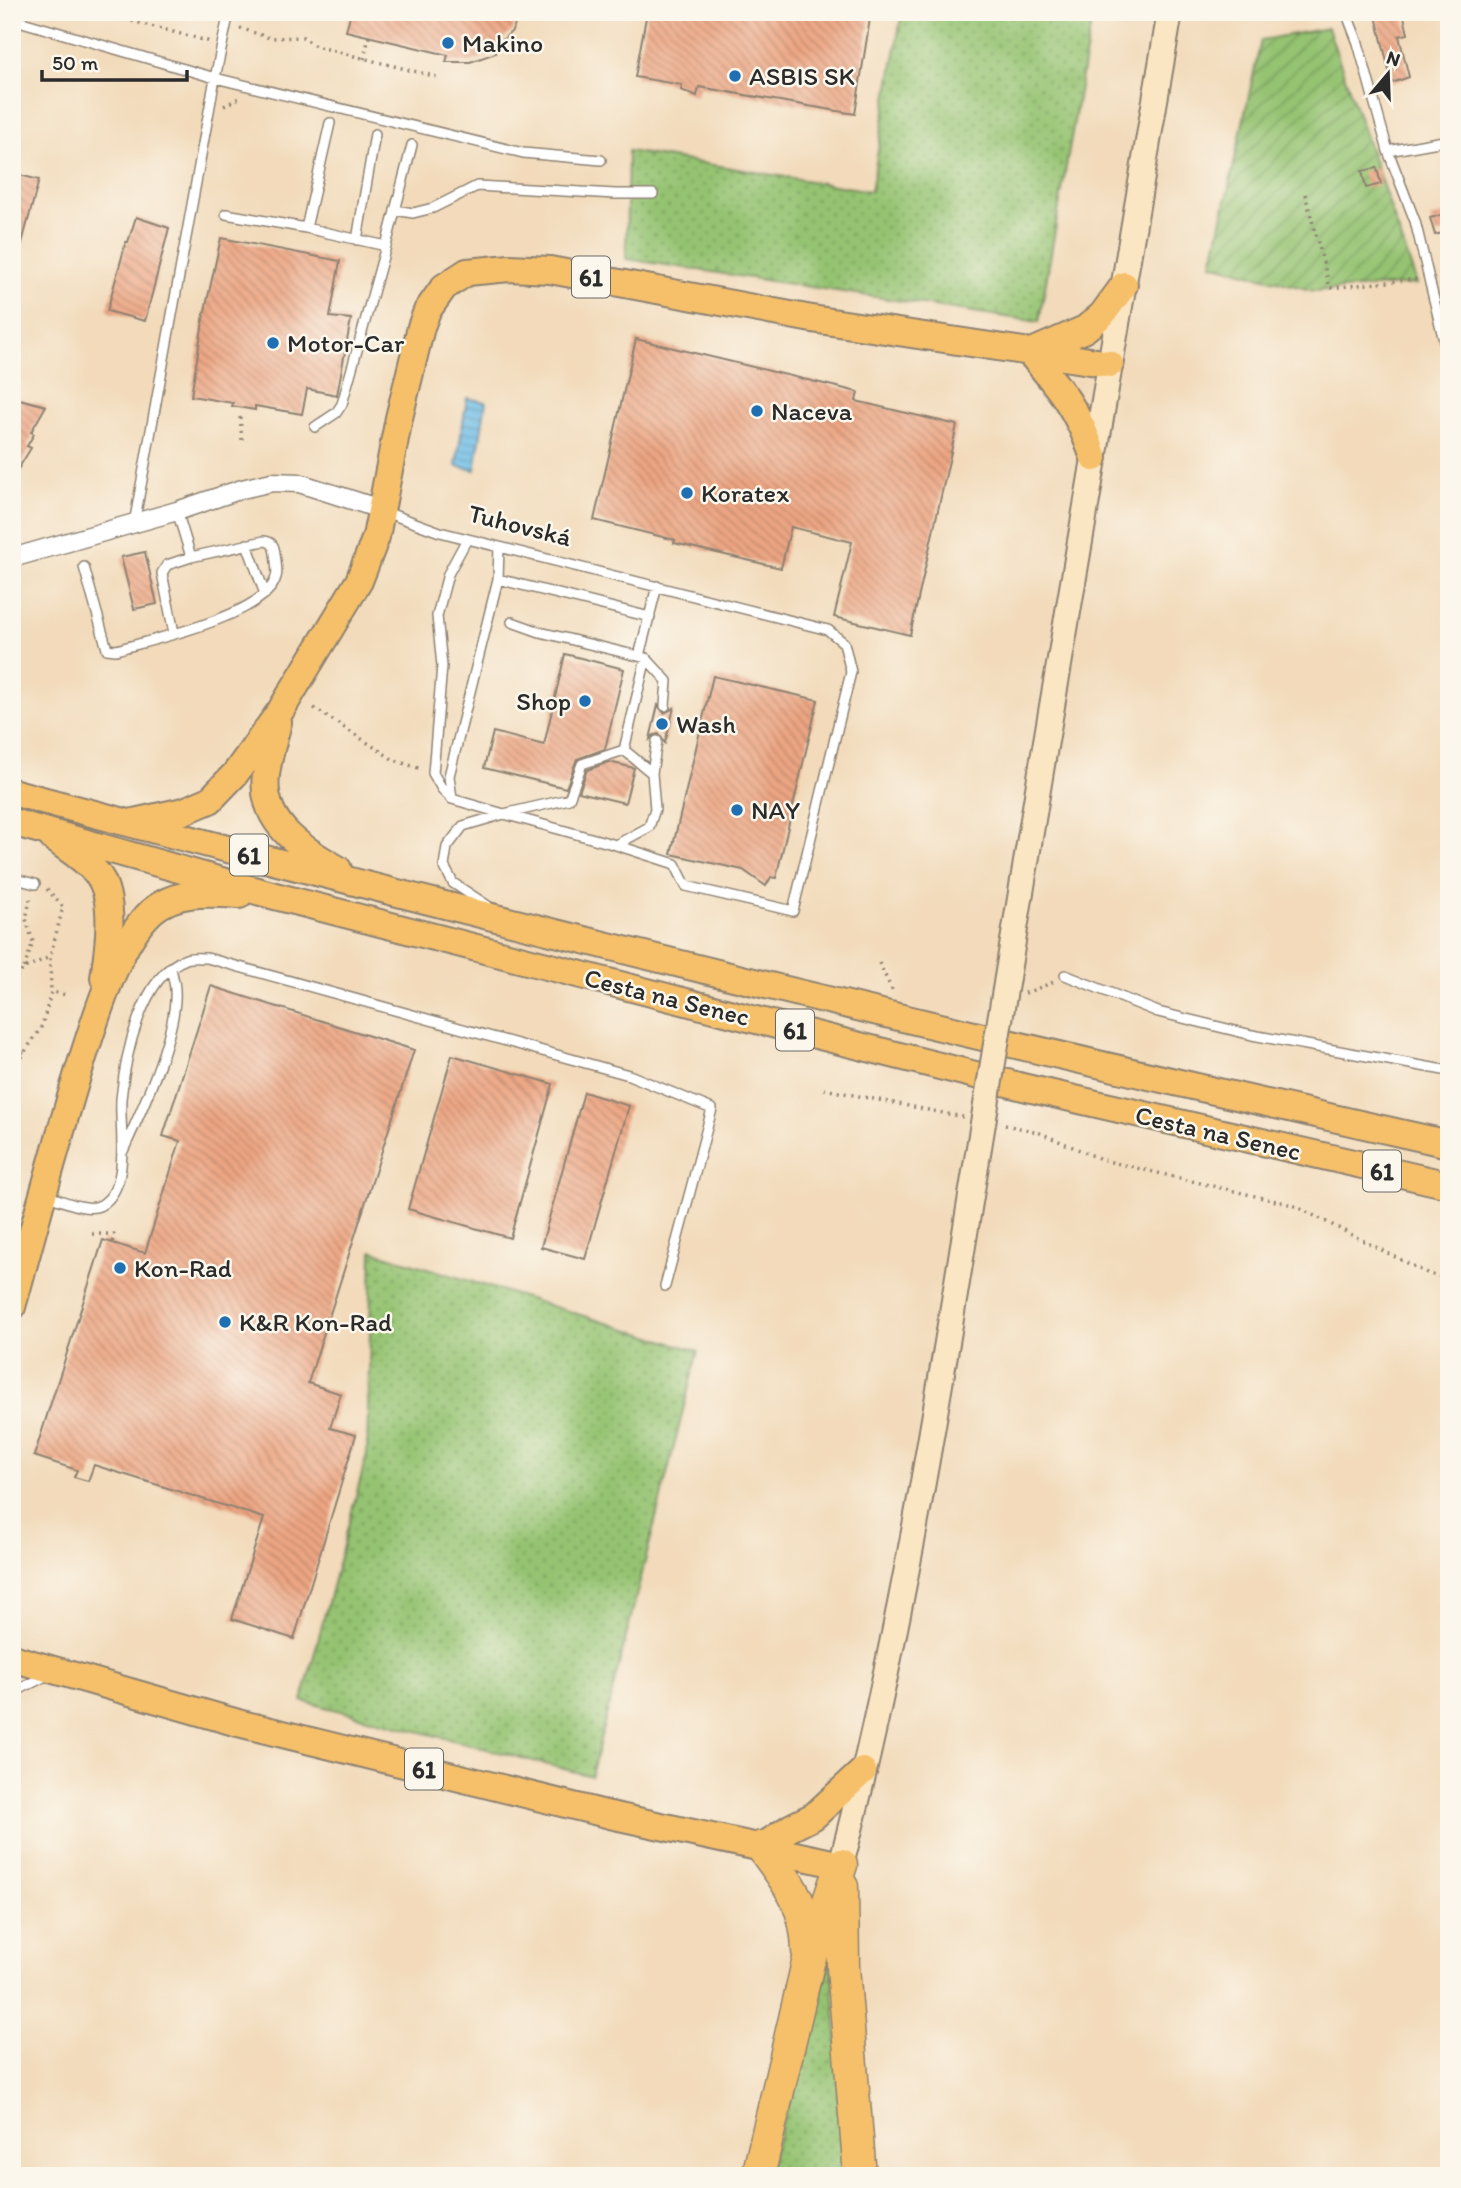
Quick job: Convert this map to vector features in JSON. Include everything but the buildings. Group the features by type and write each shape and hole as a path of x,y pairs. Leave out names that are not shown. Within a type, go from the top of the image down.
{"highway":[{"path":"762,1847 793,1890 803,1911 808,1963"},
{"path":"758,2176 808,1963 841,1865"},
{"path":"841,1865 843,1968 860,2176"}],"main road":[{"path":"841,1865 909,1561 939,1396 1043,759 1170,12"},
{"name":"61","path":"129,823 184,811 210,800 235,774 281,710 359,581 376,537 421,327 427,311 449,283 467,272 510,268 550,270 812,319 1110,363"},
{"path":"1094,458 1084,427 1074,409 1030,353 1085,329 1102,315 1124,285"},
{"name":"61","path":"281,710 265,778 268,804 276,822 311,854 369,886"},
{"name":"Cesta na Senec","path":"12,792 516,925 1093,1065 1449,1144"},
{"name":"Cesta na Senec","path":"12,822 275,896 1000,1081 1449,1185"},
{"name":"61","path":"12,1307 100,1004 108,947 108,906 104,884 90,867 43,830"},
{"name":"61","path":"100,1004 138,928 153,910 179,896 210,893 275,896"},
{"name":"61","path":"12,1658 265,1730 610,1815 841,1865"},
{"path":"762,1847 814,1816 863,1771"}],"street":[{"name":"Tuhovská","path":"12,558 134,524 242,489 284,482 315,487 342,499 380,509"}],"lane":[{"path":"134,524 229,12"},
{"path":"1346,12 1358,43 1388,150 1415,221 1445,345 1449,383"},
{"path":"12,19 215,78 523,153 601,160"},
{"path":"306,228 330,123"},
{"path":"357,240 375,134"},
{"path":"1388,150 1449,140"},
{"path":"314,428 336,413 342,404 412,145"},
{"path":"395,210 413,213 433,208 478,186 653,194"},
{"path":"226,214 386,246"},
{"name":"Tuhovská","path":"380,509 405,520 467,539 828,630 844,643 851,672 793,911 686,886 675,864 616,845"},
{"path":"177,511 191,557"},
{"path":"467,539 448,574 437,616 442,666 433,773 442,789 452,799 616,845 649,827 655,809 652,773 657,741"},
{"path":"84,567 107,649 116,650 174,633 222,618 243,609 265,594 277,575 274,545 270,541 247,544 167,565 162,573 174,633"},
{"path":"247,544 265,594"},
{"path":"452,799 449,776 498,579 499,547"},
{"path":"498,579 650,617"},
{"path":"624,750 657,586"},
{"path":"512,622 540,632 643,657 667,681 665,706"},
{"path":"624,750 652,773"},
{"path":"516,925 453,883 444,866 447,847 463,826 569,799 582,764 624,750"},
{"path":"12,878 35,884"},
{"path":"43,1194 90,1208 100,1206 107,1199 117,1181 122,1153 121,1099 131,1040 155,982 187,959 207,958 629,1075 712,1109 665,1286"},
{"path":"122,1153 144,1107 171,1026 176,990 171,968"},
{"path":"1065,975 1158,1012 1252,1035 1449,1071"},
{"path":"12,1693 55,1671"}],"path":[{"path":"98,12 235,49 240,28 270,37 303,37 315,47 441,78"},
{"path":"364,59 369,37"},
{"path":"1305,194 1330,288 1429,278"},
{"path":"240,417 242,440"},
{"path":"314,708 394,760 433,773"},
{"path":"12,983 24,968 33,942 26,919 28,905 35,884 44,886 63,907 50,957 51,992 42,1026 23,1053 12,1076"},
{"path":"24,968 50,957"},
{"path":"879,963 897,1002"},
{"path":"1024,994 1043,988 1065,975"},
{"path":"51,992 66,995"},
{"path":"12,1044 23,1053"},
{"path":"824,1089 972,1118"},
{"path":"998,1124 1038,1132 1103,1160 1293,1205 1427,1273 1449,1280"},
{"path":"92,1234 114,1234 112,1243"}],"green space":[{"path":"902,12 1093,12 1039,322 626,259 628,151 871,191"},
{"path":"1328,28 1417,284 1314,291 1212,264 1261,40"},
{"path":"372,1251 698,1351 591,1776 302,1701 367,1454"},
{"path":"831,1957 848,2176 767,2176"}],"water":[{"path":"467,398 486,402 475,470 456,466"}],"place":[{"name":"Makino","path":"448,43"},
{"name":"ASBIS SK","path":"735,76"},
{"name":"Motor-Car","path":"273,343"},
{"name":"Naceva","path":"757,411"},
{"name":"Koratex","path":"687,493"},
{"name":"Shop","path":"585,701"},
{"name":"Wash","path":"662,724"},
{"name":"NAY","path":"737,810"},
{"name":"Kon-Rad","path":"120,1268"},
{"name":"K&R Kon-Rad","path":"225,1322"}]}
